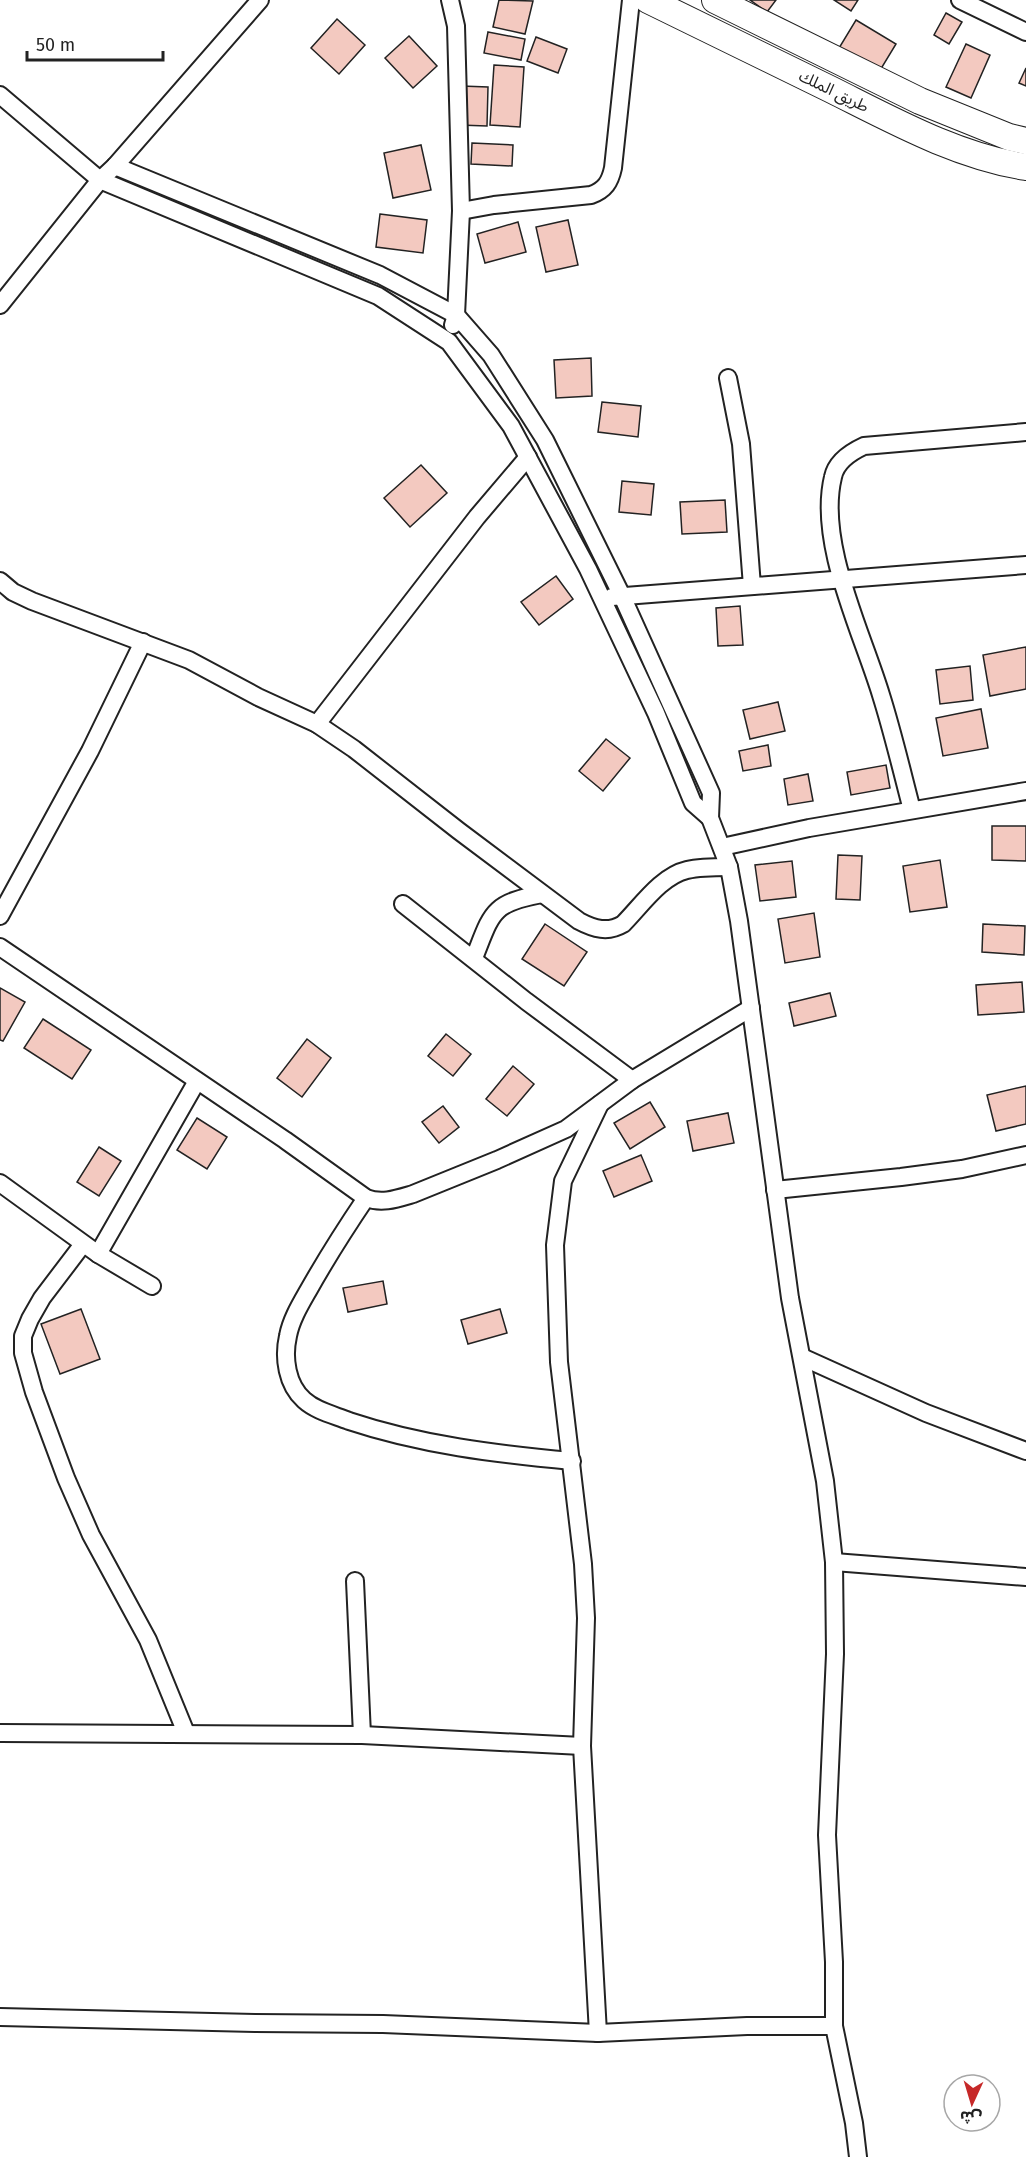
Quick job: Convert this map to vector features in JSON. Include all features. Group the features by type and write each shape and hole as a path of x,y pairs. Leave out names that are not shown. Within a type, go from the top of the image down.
{"main road":[{"name":"طريق الملك","path":"648,0 901,124 951,146 1026,167"},
{"name":"طريق الملك","path":"715,0 920,101 1009,137 1026,141"}],"street":[{"path":"0,305 100,180 115,166 260,0"},
{"path":"449,342 456,315 461,211 457,34 450,0"},
{"path":"461,211 494,205 591,195 600,192 605,187 614,168 631,0"},
{"path":"960,0 1026,32"},
{"path":"0,95 100,180 378,296 449,342 511,426 588,569 656,714 693,803 711,818"},
{"path":"115,166 381,275 456,315 491,355 545,440 622,596 711,793 711,818 729,867 739,921 790,1298 825,1481 834,1562 835,1654 827,1835 834,1962 834,2026 854,2123 858,2157"},
{"path":"250,242 257,225"},
{"path":"728,378 742,452 752,585"},
{"path":"912,810 881,695 836,561 833,544 832,477 846,457 864,446 1026,432"},
{"path":"317,724 477,517 528,457"},
{"path":"602,598 1026,565"},
{"path":"0,581 13,592 32,602 189,660 258,698 317,724 354,749 542,894 592,928 616,928 676,874 696,868 729,867"},
{"path":"0,916 90,751 143,642"},
{"path":"722,847 773,835 1026,791"},
{"path":"474,958 494,912 514,900 542,894"},
{"path":"403,904 526,1001 632,1080"},
{"path":"0,947 285,1140 366,1198 376,1202 396,1200 463,1174 566,1129 632,1080 751,1008"},
{"path":"98,1254 197,1081"},
{"path":"598,2032 582,1746 586,1618 583,1564 559,1362 555,1245 563,1181 600,1104"},
{"path":"775,1190 942,1172 1026,1155"},
{"path":"0,1183 83,1244 153,1286"},
{"path":"366,1198 316,1275 296,1314 288,1336 287,1367 293,1386 302,1398 314,1407 338,1417 424,1441 493,1453 572,1461"},
{"path":"83,1244 36,1308 25,1330 23,1353 34,1392 66,1478 91,1535 148,1640 186,1734"},
{"path":"802,1357 926,1413 1026,1451"},
{"path":"834,1562 1026,1577"},
{"path":"355,1581 362,1735"},
{"path":"0,1733 362,1735 582,1746"},
{"path":"0,2016 244,2023 383,2024 598,2032 747,2026 834,2026"}],"building":[{"path":"499,0 533,1 525,34 493,27"},
{"path":"750,0 776,0 767,12"},
{"path":"834,0 858,0 851,11"},
{"path":"946,13 962,22 949,44 934,35"},
{"path":"337,19 365,45 339,74 311,48"},
{"path":"856,20 896,44 876,77 836,53"},
{"path":"488,32 525,39 521,60 484,53"},
{"path":"409,36 437,66 413,88 385,58"},
{"path":"536,37 567,49 558,73 527,61"},
{"path":"966,44 990,55 971,98 946,87"},
{"path":"494,65 524,67 520,127 490,125"},
{"path":"1026,68 1026,86 1019,83"},
{"path":"461,86 488,87 487,126 459,125"},
{"path":"472,143 513,145 512,166 471,164"},
{"path":"421,145 431,190 393,198 384,153"},
{"path":"380,214 427,220 423,253 376,247"},
{"path":"568,220 578,265 546,272 536,227"},
{"path":"518,222 526,252 485,263 477,234"},
{"path":"591,358 592,396 556,398 554,360"},
{"path":"602,402 641,406 638,437 598,432"},
{"path":"421,465 447,493 410,527 384,498"},
{"path":"622,481 654,484 651,515 619,512"},
{"path":"725,500 727,532 682,534 680,502"},
{"path":"556,576 573,599 539,625 521,602"},
{"path":"740,606 743,645 718,646 716,608"},
{"path":"1026,647 1026,689 990,696 983,655"},
{"path":"970,666 973,700 940,704 936,670"},
{"path":"778,702 785,731 750,739 743,710"},
{"path":"981,709 988,748 943,756 936,718"},
{"path":"606,739 630,758 603,791 579,771"},
{"path":"768,745 771,766 743,771 739,751"},
{"path":"886,765 890,788 851,795 847,772"},
{"path":"808,774 813,801 788,805 784,779"},
{"path":"992,826 1026,826 1026,861 992,860"},
{"path":"838,855 862,856 860,900 836,899"},
{"path":"940,860 947,907 910,912 903,866"},
{"path":"792,861 796,897 760,901 755,865"},
{"path":"814,913 820,957 785,963 778,919"},
{"path":"545,924 587,952 564,986 522,959"},
{"path":"983,924 1025,926 1024,955 982,952"},
{"path":"1022,982 1024,1012 978,1015 976,985"},
{"path":"0,988 25,1002 3,1041 0,1040"},
{"path":"830,993 836,1016 794,1026 789,1003"},
{"path":"43,1019 91,1050 72,1079 24,1048"},
{"path":"446,1034 471,1054 453,1076 428,1056"},
{"path":"307,1039 331,1058 302,1097 277,1078"},
{"path":"513,1066 534,1084 507,1116 486,1099"},
{"path":"1026,1086 1026,1124 996,1131 987,1095"},
{"path":"650,1102 665,1127 630,1149 614,1123"},
{"path":"443,1106 459,1127 439,1143 422,1122"},
{"path":"728,1113 734,1143 693,1151 687,1121"},
{"path":"197,1118 227,1137 207,1169 177,1150"},
{"path":"99,1147 121,1161 99,1196 77,1182"},
{"path":"641,1155 652,1181 614,1197 603,1171"},
{"path":"383,1281 387,1304 348,1312 343,1288"},
{"path":"81,1309 100,1359 60,1374 41,1324"},
{"path":"500,1309 507,1333 468,1344 461,1320"}]}
